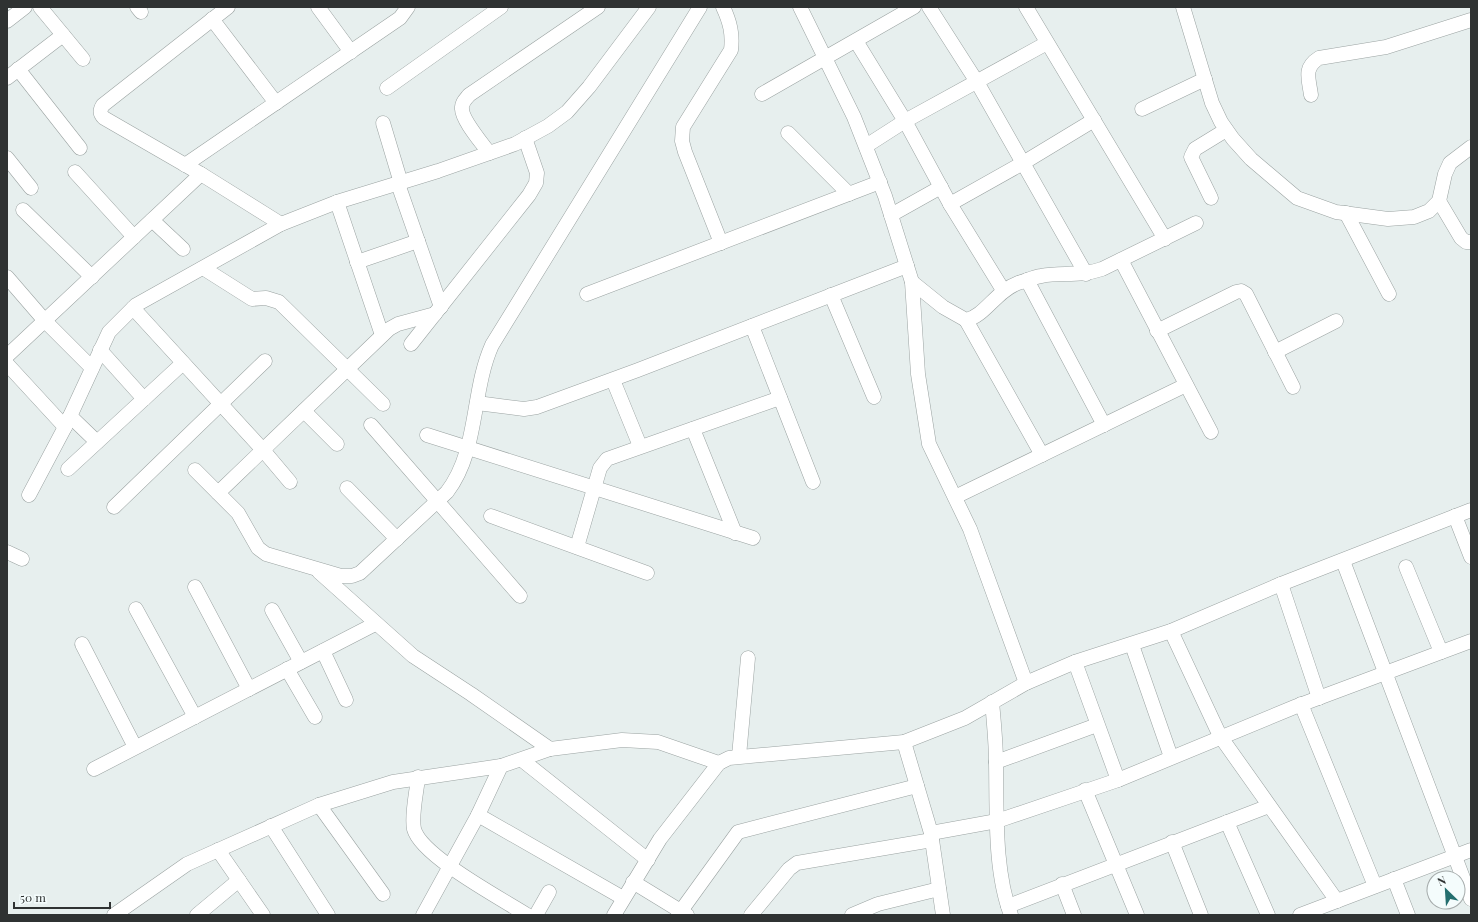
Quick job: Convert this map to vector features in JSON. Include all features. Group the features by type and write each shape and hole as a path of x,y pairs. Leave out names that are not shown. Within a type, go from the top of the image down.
{"street":[{"path":"7,21 25,7"},
{"path":"40,7 83,59"},
{"path":"228,7 113,96 100,110 100,114 104,118 201,174 280,224"},
{"path":"318,7 351,52"},
{"path":"185,165 400,18 408,7"},
{"path":"387,88 501,7"},
{"path":"489,153 465,117 462,108 463,101 469,95 598,7"},
{"path":"29,495 67,422 109,332 133,308 280,224 336,202 400,183 489,153 525,138 548,126 567,112 589,87 649,7"},
{"path":"195,470 244,521 258,548 266,554 341,576 352,576 360,573 437,502 453,484 468,447 485,361 492,345 700,7"},
{"path":"721,243 682,141 683,127 731,50 733,37 729,21 723,7"},
{"path":"800,7 854,117 880,182 912,282 918,374 929,444 979,554 1026,683"},
{"path":"762,94 914,7"},
{"path":"929,7 977,82 1086,274"},
{"path":"1026,7 1165,239"},
{"path":"1183,7 1212,103 1226,130 1251,159 1297,198 1336,212 1388,219 1414,217 1429,211 1439,201 1445,174 1450,163 1471,147"},
{"path":"212,19 276,103"},
{"path":"1311,96 1308,68 1311,63 1319,58 1386,47 1471,20"},
{"path":"7,78 63,34"},
{"path":"856,41 905,121 950,204 1003,290"},
{"path":"866,146 905,121 1047,43"},
{"path":"18,69 80,148"},
{"path":"1142,109 1205,80"},
{"path":"950,204 1023,163 1094,120"},
{"path":"383,123 438,310"},
{"path":"1211,198 1191,157 1195,149 1226,130"},
{"path":"788,133 849,194"},
{"path":"412,344 530,195 536,184 537,173 525,138"},
{"path":"7,158 31,188"},
{"path":"75,172 134,237"},
{"path":"7,356 201,174"},
{"path":"587,294 880,182"},
{"path":"891,215 940,187"},
{"path":"1439,201 1461,238 1466,242 1471,242"},
{"path":"336,202 382,335"},
{"path":"23,210 92,276"},
{"path":"1346,213 1389,294"},
{"path":"152,220 183,249"},
{"path":"966,320 971,319 980,313 1003,290 1042,276 1086,274 1121,260 1196,223"},
{"path":"357,262 418,241"},
{"path":"1121,260 1211,432"},
{"path":"477,403 524,409 537,408 907,266"},
{"path":"203,268 252,299 266,298 279,302 383,404"},
{"path":"7,278 45,320 92,368"},
{"path":"1028,280 1104,425"},
{"path":"912,282 943,307 966,320 1042,455"},
{"path":"1157,331 1236,292 1241,291 1246,294 1293,387"},
{"path":"831,295 874,397"},
{"path":"133,308 263,450 290,482"},
{"path":"218,494 382,335 398,324 438,310"},
{"path":"1275,352 1336,322"},
{"path":"752,326 813,482"},
{"path":"100,350 144,399"},
{"path":"114,506 220,403 266,361"},
{"path":"68,469 183,363"},
{"path":"7,364 67,422 97,442"},
{"path":"613,380 640,446"},
{"path":"954,497 1186,385"},
{"path":"577,547 600,468 607,459 640,446 780,398"},
{"path":"304,411 337,444"},
{"path":"371,425 520,596"},
{"path":"693,429 735,533"},
{"path":"427,435 753,538"},
{"path":"346,488 397,539"},
{"path":"614,915 660,839 719,763 729,758 904,742 965,718 1026,683 1075,662 1132,645 1171,631 1281,584 1471,510"},
{"path":"491,516 647,573"},
{"path":"1455,516 1471,557"},
{"path":"7,552 22,558"},
{"path":"1343,561 1471,900"},
{"path":"1406,566 1441,652"},
{"path":"317,569 375,624 413,656 550,749"},
{"path":"1281,584 1319,698"},
{"path":"195,587 249,689"},
{"path":"136,609 195,717"},
{"path":"272,610 301,662"},
{"path":"94,769 375,624"},
{"path":"1171,631 1220,736 1337,901"},
{"path":"751,915 789,870 797,863 931,836 996,821 1118,780 1220,736 1471,641"},
{"path":"82,644 135,748"},
{"path":"1132,645 1170,757"},
{"path":"323,651 346,700"},
{"path":"740,756 748,658"},
{"path":"1075,662 1118,780"},
{"path":"287,669 315,717"},
{"path":"992,702 996,762 996,821 1003,882 1009,910 1062,884 1269,806"},
{"path":"1302,704 1375,886"},
{"path":"996,762 1097,725"},
{"path":"114,915 187,864 319,805 393,782 418,777 501,766 522,760 550,749 637,740 658,742 719,763"},
{"path":"904,742 931,836 943,915"},
{"path":"522,760 648,860"},
{"path":"423,915 478,815 501,766"},
{"path":"418,777 414,830 423,843 449,867 526,915"},
{"path":"633,882 682,914 738,832 917,786"},
{"path":"1085,790 1137,915"},
{"path":"319,805 383,894"},
{"path":"478,815 623,898"},
{"path":"1227,822 1268,915"},
{"path":"271,826 328,915"},
{"path":"1172,842 1201,915"},
{"path":"218,850 262,915"},
{"path":"1300,915 1471,850"},
{"path":"1394,879 1408,915"},
{"path":"197,915 239,880"},
{"path":"1062,884 1074,915"},
{"path":"852,915 878,904 940,889"},
{"path":"536,915 549,892"}]}
